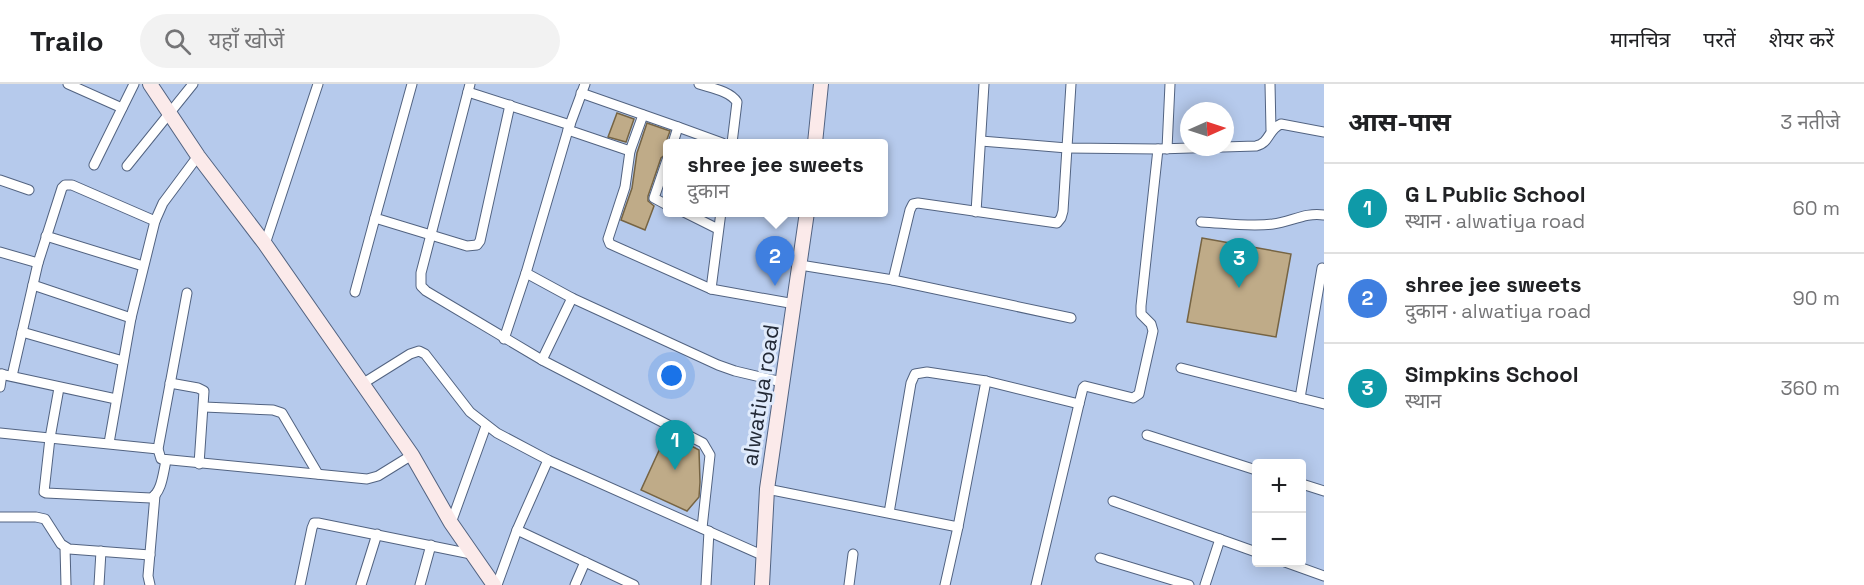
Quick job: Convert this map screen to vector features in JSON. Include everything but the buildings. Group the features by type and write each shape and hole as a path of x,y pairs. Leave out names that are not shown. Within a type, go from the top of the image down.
{"street":[{"path":"68,84 122,108"},
{"path":"94,165 134,84"},
{"path":"150,84 198,156 265,244 363,384 412,455 471,554 496,585"},
{"path":"127,166 193,84"},
{"path":"265,244 318,84"},
{"path":"355,292 412,84"},
{"path":"699,84 734,97 737,102 733,139"},
{"path":"816,139 821,84"},
{"path":"976,212 984,84"},
{"path":"893,280 913,204 1057,223 1063,211 1071,84"},
{"path":"1036,585 1083,388 1085,386 1133,398 1139,394 1153,331 1152,324 1141,314 1141,306 1170,84"},
{"path":"981,141 1067,148 1162,149 1256,146 1266,142 1271,130 1270,84"},
{"path":"630,151 469,88 421,273 421,286 504,339 703,443 710,455 705,530 706,585"},
{"path":"504,339 583,88 704,139"},
{"path":"375,218 473,247 477,245 480,241 510,105"},
{"path":"643,115 630,151 625,187 608,239 610,244 711,289 795,304"},
{"path":"1271,130 1281,124 1287,124 1324,132"},
{"path":"674,139 678,127"},
{"path":"109,443 131,318 155,221 163,203 198,156"},
{"path":"663,172 654,198 663,203"},
{"path":"0,180 29,190"},
{"path":"0,387 22,332 38,263 62,188 69,184 155,221"},
{"path":"1201,222 1262,225 1276,224 1303,215 1324,215"},
{"path":"693,217 718,229"},
{"path":"711,289 720,217"},
{"name":"alwatiya road","path":"762,585 767,489 806,217"},
{"path":"46,236 143,266"},
{"path":"1,255 38,263"},
{"path":"800,265 893,280 1071,318"},
{"path":"1300,398 1322,268"},
{"path":"526,273 572,298 718,365 782,382"},
{"path":"33,285 131,318"},
{"path":"187,293 158,449 161,459 373,478 412,455"},
{"path":"542,360 572,298"},
{"path":"22,332 123,361"},
{"path":"363,384 410,354 419,351 425,354 470,412 486,426 548,460 764,556"},
{"path":"1180,368 1324,404"},
{"path":"889,513 911,383 915,374 927,372 986,381 1079,404"},
{"path":"5,375 116,399"},
{"path":"945,585 986,381"},
{"path":"170,383 202,389 204,407 199,464"},
{"path":"59,388 44,492 151,498 156,495"},
{"path":"204,407 273,410 282,413 318,474"},
{"path":"451,523 486,426"},
{"path":"0,433 158,449"},
{"path":"1148,435 1252,468"},
{"path":"496,585 548,460"},
{"path":"149,584 156,495 166,461"},
{"path":"1306,485 1324,491"},
{"path":"767,489 958,527"},
{"path":"1113,501 1252,550"},
{"path":"0,517 45,519 65,547 150,555"},
{"path":"300,585 314,523 431,544 471,554"},
{"path":"517,530 633,585"},
{"path":"361,585 377,534"},
{"path":"1205,585 1220,539"},
{"path":"420,585 431,544"},
{"path":"65,547 66,585"},
{"path":"99,585 101,551"},
{"path":"849,585 853,554"},
{"path":"1100,558 1176,583 1190,585"},
{"path":"575,585 585,562"},
{"path":"1299,567 1324,576"}],"place":[{"name":"shree jee sweets","path":"775,286"},
{"name":"Simpkins School","path":"1239,288"},
{"name":"G L Public School","path":"675,470"}]}
